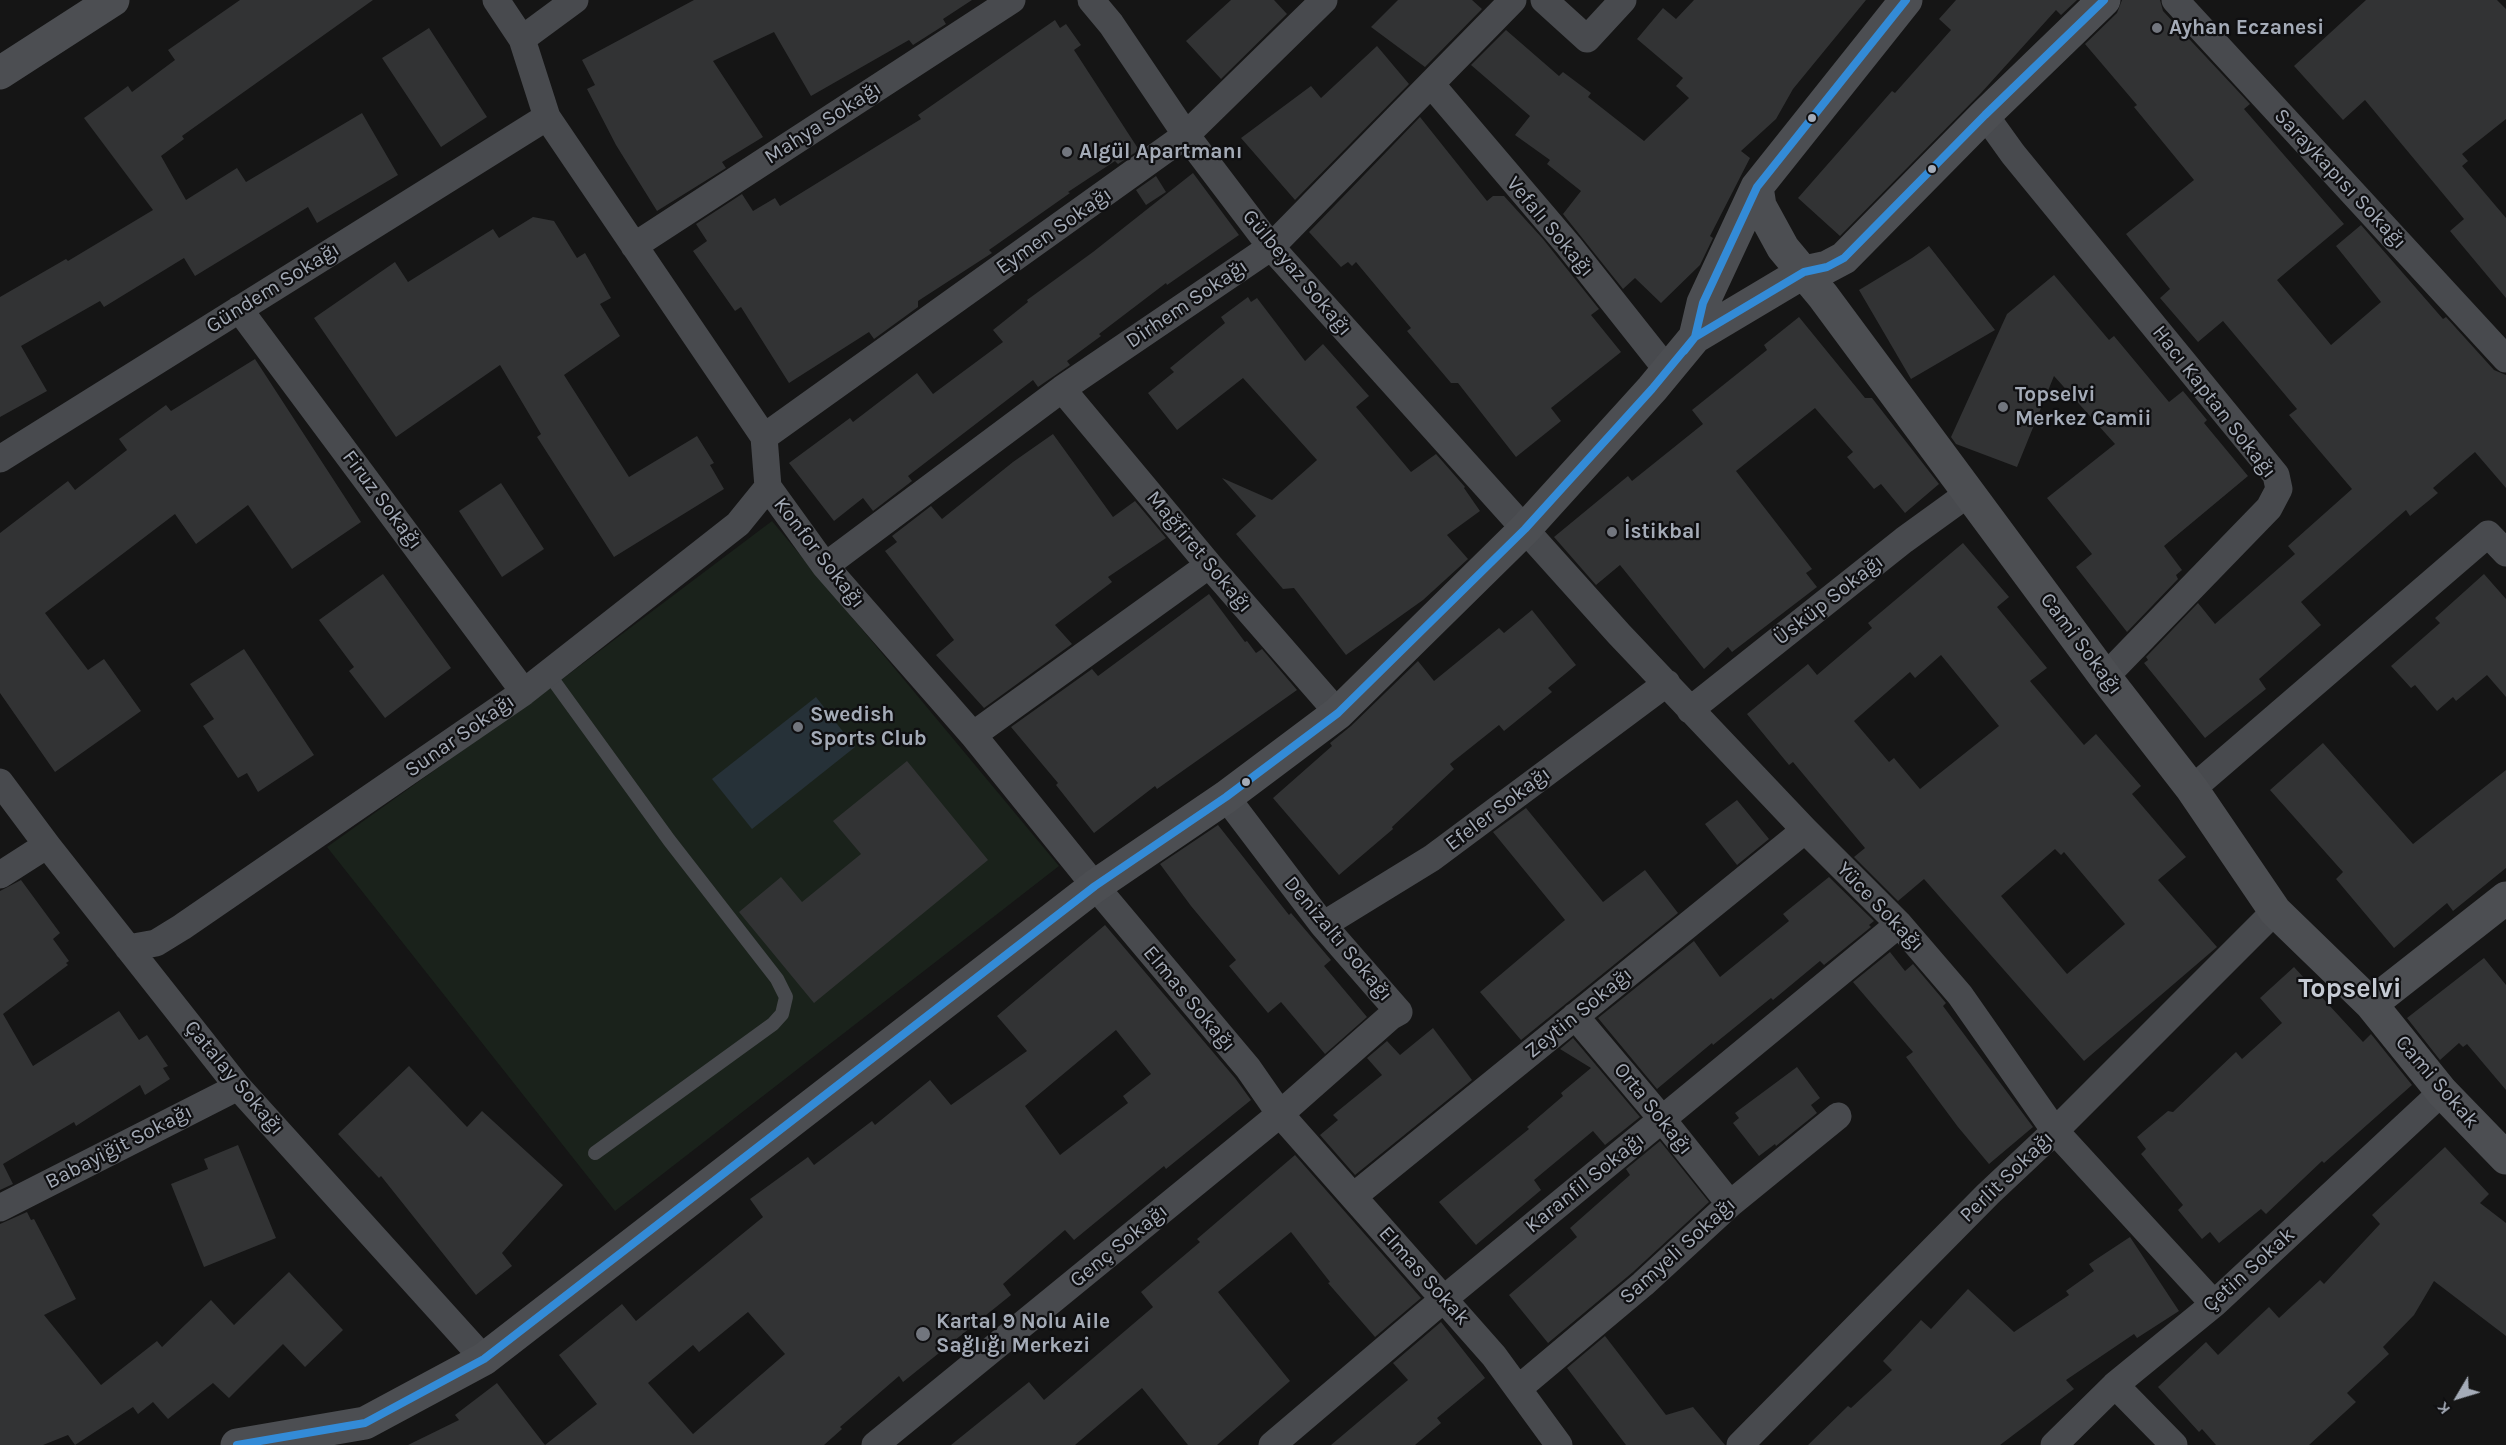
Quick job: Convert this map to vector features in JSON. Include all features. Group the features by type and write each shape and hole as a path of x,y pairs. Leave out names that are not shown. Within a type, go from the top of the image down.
{"street":[{"path":"0,73 113,0"},
{"name":"Konfor Sokağı","path":"496,0 522,39 546,117 764,437 768,487 825,566 973,735 1095,886"},
{"path":"522,39 575,0"},
{"name":"Mahya Sokağı","path":"634,246 1012,0"},
{"name":"Gülbeyaz Sokağı","path":"1090,0 1111,24 1186,135 1271,247 1525,529"},
{"name":"Eymen Sokağı","path":"764,437 1186,135 1324,0"},
{"name":"Dirhem Sokağı","path":"825,566 1062,389 1271,247 1513,0"},
{"path":"1544,0 1587,39 1623,0"},
{"path":"1695,337 1703,303 1757,188 1906,0"},
{"path":"237,1445 272,1441 365,1423 484,1359 1095,886 1226,797 1338,713 1525,529 1668,371 1695,337 1804,272 1827,267 1844,258 1985,115 2104,0"},
{"name":"Saraykapısı Sokağı","path":"2175,0 2506,359"},
{"name":"Vefalı Sokağı","path":"1431,84 1569,246 1668,371"},
{"name":"Hacı Kaptan Sokağı","path":"1985,115 2013,154 2276,475 2278,489 2270,508 2105,677"},
{"name":"Gündem Sokağı","path":"0,459 546,117"},
{"name":"Cami Sokağı","path":"1757,188 1760,206 1783,248 1804,272 2105,677 2192,789 2275,911 2371,1004"},
{"name":"Firuz Sokağı","path":"239,309 524,692"},
{"name":"Mağfiret Sokağı","path":"1062,389 1209,565 1338,713"},
{"name":"Sunar Sokağı","path":"128,948 156,943 182,927 524,692 738,524 768,487"},
{"name":"Üsküp Sokağı","path":"1690,710 1904,540 1969,493"},
{"name":"Yüce Sokağı","path":"1525,529 1690,710 1899,924 1959,995 2055,1131 2214,1304"},
{"path":"2192,789 2488,534 2506,553"},
{"path":"973,735 1209,565"},
{"name":"Efeler Sokağı","path":"1323,925 1432,858 1667,683"},
{"name":"Çatalay Sokağı","path":"0,782 238,1087 484,1359"},
{"name":"Denizaltı Sokağı","path":"1226,797 1323,925 1399,1012 1382,1023 1280,1114"},
{"name":"Zeytin Sokağı","path":"1354,1196 1805,830"},
{"path":"0,875 47,845"},
{"name":"Elmas Sokağı","path":"1095,886 1248,1068 1280,1114"},
{"path":"2371,1004 2506,898"},
{"name":"Perlit Sokağı","path":"1740,1445 1988,1194 2055,1131 2275,911"},
{"name":"Karanfil Sokağı","path":"1272,1445 1445,1298 1899,924"},
{"name":"Cami Sokak","path":"2371,1004 2442,1092 2506,1158"},
{"name":"Orta Sokağı","path":"1575,1016 1730,1204"},
{"name":"Babayiğit Sokağı","path":"0,1208 238,1087"},
{"name":"Çetin Sokak","path":"2054,1445 2115,1385 2214,1304 2442,1092"},
{"name":"Elmas Sokak","path":"1280,1114 1445,1298 1519,1388 1559,1445"},
{"name":"Genç Sokağı","path":"875,1445 1280,1114"},
{"name":"Samyeli Sokağı","path":"1519,1388 1643,1284 1730,1204 1838,1116"},
{"path":"2115,1385 2174,1445"}],"lane":[{"path":"548,673 669,840 777,979 786,997 782,1014 773,1024 595,1153"}],"shaded area":[{"path":"772,521 1059,866 615,1211 327,847 561,680"},
{"path":"816,697 855,747 752,829 712,779"}],"building":[{"path":"240,0 373,0 182,136 184,139 161,156 186,200 237,168 246,182 362,113 398,175 317,223 308,207 195,276 184,258 104,307 100,301 21,346 47,391 0,417 0,297 66,259 68,261 153,210 84,118 128,86 132,92 175,60 168,50"},
{"path":"694,0 972,0 943,19 946,24 913,45 909,40 811,96 774,32 713,61 763,137 722,162 726,168 657,211 616,145 587,89 595,85 582,60"},
{"path":"1231,0 1274,0 1287,14 1221,79 1186,41"},
{"path":"1398,0 1472,0 1482,9 1425,67 1371,27"},
{"path":"1694,0 1866,0 1793,89 1776,119 1741,151 1750,158 1710,236 1713,238 1700,265 1661,303 1635,278 1623,289 1563,214 1581,191 1547,164 1550,160 1515,135 1530,116 1471,65 1506,30 1559,76 1563,72 1591,93 1588,97 1644,141 1689,98 1676,86 1683,78 1637,39 1663,8 1676,19"},
{"path":"1956,0 2077,0 2061,15 2056,10 1981,93 1840,236 1798,198 1892,91 1895,93 1951,30 1939,19"},
{"path":"2122,0 2160,0 2163,11 2250,104 2244,109 2344,224 2277,280 2331,345 2381,302 2336,246 2361,225 2443,319 2446,317 2494,370 2506,375 2506,488 2475,452 2433,488 2438,493 2410,516 2406,510 2301,602 2321,625 2259,679 2266,689 2205,738 2144,663 2148,660 2146,657 2198,603 2215,624 2295,554 2288,546 2352,489 2289,415 2297,409 2223,321 2198,342 2160,298 2170,289 2126,234 2194,180 2134,107 2137,105 2085,44 2117,13"},
{"path":"2366,0 2497,0 2506,9 2506,119 2462,154 2468,161 2462,166 2506,218 2506,298 2450,231 2464,219 2365,100 2343,120 2294,66"},
{"path":"1055,20 1060,28 1066,24 1081,45 1074,50 1139,150 1118,164 1115,161 1068,192 1070,193 989,250 992,253 918,301 918,307 874,339 869,332 789,383 741,307 735,311 693,251 707,241 696,224 742,194 753,211 775,198 780,206 921,119 918,115"},
{"path":"429,28 487,117 441,147 382,58"},
{"path":"1377,46 1409,84 1295,200 1241,138 1311,86 1321,98"},
{"path":"1420,117 1487,201 1493,196 1504,196 1543,239 1599,309 1591,315 1621,352 1551,408 1561,421 1516,457 1458,383 1451,383 1407,331 1411,328 1356,262 1352,266 1348,262 1341,267 1309,232"},
{"path":"1193,173 1239,235 1167,285 1166,283 1099,334 1101,336 1067,361 1070,365 1038,387 1033,380 908,476 912,481 873,511 863,498 834,521 789,463 850,418 853,422 917,373 933,394 1003,342 993,330 1028,302 1027,300 1093,252"},
{"path":"1156,176 1166,192 1146,205 1136,190"},
{"path":"533,217 554,221 577,258 585,253 611,298 600,304 620,336 564,375 629,477 697,436 714,463 710,465 724,489 614,557 537,437 541,434 500,365 396,437 314,318 395,262 408,282 493,229 499,238"},
{"path":"1929,246 1995,330 1911,379 1859,290"},
{"path":"2054,275 2109,340 2114,336 2169,402 2183,391 2207,420 2204,423 2248,476 2164,546 2182,570 2176,575 2178,579 2127,632 2076,567 2092,554 2047,498 2115,444 2054,376 2017,467 1956,444 1951,437 2007,314"},
{"path":"1248,297 1251,302 1257,298 1305,361 1323,344 1369,396 1356,407 1411,472 1436,454 1465,487 1480,511 1447,535 1468,559 1423,600 1346,655 1294,588 1283,589 1236,534 1256,516 1222,478 1272,500 1317,460 1243,378 1177,430 1148,393 1174,372 1170,368 1225,323 1221,317"},
{"path":"1799,317 1865,398 1872,398 1939,484 1905,513 1881,484 1874,489 1847,457 1853,452 1815,408 1736,471 1812,569 1806,573 1817,587 1732,652 1728,647 1704,669 1620,565 1596,585 1554,537 1628,476 1632,481 1703,424 1692,410 1767,350 1764,345"},
{"path":"255,359 361,522 292,569 248,505 196,544 175,514 45,613 88,670 104,659 141,711 55,772 0,693 0,533 68,481 75,490 127,450 119,439 166,405 171,411"},
{"path":"1053,434 1113,517 1135,501 1166,538 1108,577 1112,582 1055,625 1072,644 984,708 936,655 954,640 885,551 897,542 892,536 931,506 942,519 1013,462"},
{"path":"501,483 544,549 502,577 459,511"},
{"path":"1963,543 2009,597 1997,607 2047,668 2030,681 2084,745 2096,734 2141,786 2132,794 2186,857 2158,880 2217,947 2084,1061 1924,879 1898,901 1854,857 1865,848 1793,762 1789,765 1747,714 1808,664 1817,675 1872,628 1868,623","holes":["1941,655 1999,726 1920,789 1894,758 1889,762 1854,721 1910,672 1915,678","2055,849 2061,855 2064,852 2125,924 2067,974 2001,896"]},
{"path":"383,574 451,668 385,718 349,671 354,667 319,620"},
{"path":"2484,574 2506,599 2506,697 2487,675 2456,701 2453,697 2437,711 2415,685 2411,688 2391,666 2440,623 2435,618"},
{"path":"1209,594 1245,642 1247,641 1256,653 1262,649 1297,690 1157,789 1155,786 1094,833 1056,785 1058,783 1011,727 1092,669 1098,676"},
{"path":"1532,610 1576,665 1548,688 1552,692 1504,731 1499,725 1450,764 1454,769 1392,827 1393,829 1339,875 1273,798 1332,746 1330,743 1351,726 1418,661 1434,681 1499,628 1504,633"},
{"path":"244,649 314,755 258,792 247,773 238,778 203,726 214,719 190,684"},
{"path":"2323,743 2413,844 2506,770 2506,868 2453,911 2447,903 2394,948 2336,879 2343,872 2270,790"},
{"path":"907,761 988,860 814,1003 739,912 781,877 802,902 861,854 833,821"},
{"path":"1737,800 1769,839 1737,865 1705,824"},
{"path":"1526,808 1603,902 1645,870 1678,913 1521,1040 1480,992 1565,920 1493,832"},
{"path":"1218,825 1289,915 1291,913 1331,960 1324,966 1367,1017 1325,1054 1281,1002 1268,1013 1229,966 1236,960 1160,864"},
{"path":"1829,877 1874,921 1869,925 1871,927 1824,965 1820,961 1773,1000 1771,998 1657,1089 1598,1018 1694,941 1720,977 1789,921 1783,914"},
{"path":"21,880 60,933 53,939 69,961 66,963 68,965 3,1014 33,1066 119,1011 139,1040 147,1035 168,1066 163,1068 170,1079 145,1095 140,1085 76,1126 74,1122 3,1164 13,1184 0,1190 0,891"},
{"path":"1105,925 1235,1078 1251,1100 1166,1169 1164,1166 1074,1240 1065,1230 1003,1284 1011,1295 903,1382 899,1376 840,1427 842,1429 824,1445 545,1445 597,1404 559,1355 622,1304 636,1321 763,1217 750,1199 808,1157 814,1165 872,1121 875,1125 930,1080 951,1105 1027,1051 997,1016","holes":["1116,1030 1151,1074 1123,1096 1128,1103 1060,1155 1025,1106","748,1312 785,1354 693,1434 648,1383 693,1345 699,1352"]},
{"path":"1890,952 1905,971 1913,964 1946,1003 1943,1006 2033,1127 1989,1164 1958,1127 1906,1057 1913,1052 1853,982"},
{"path":"2484,958 2506,985 2506,1090 2467,1044 2463,1047 2459,1043 2440,1060 2407,1018"},
{"path":"2294,967 2363,1042 2371,1034 2412,1085 2324,1163 2322,1161 2266,1214 2261,1209 2219,1243 2210,1232 2202,1239 2178,1210 2183,1205 2141,1154 2146,1149 2137,1137 2168,1111 2173,1112 2236,1052 2242,1059 2282,1023 2260,998"},
{"path":"1433,1028 1472,1080 1355,1175 1320,1135 1338,1120 1333,1115 1382,1075 1367,1058 1387,1041 1400,1055"},
{"path":"1573,1038 1640,1117 1605,1145 1593,1131 1534,1180 1541,1190 1476,1245 1439,1202 1529,1129 1527,1127 1563,1096 1561,1093 1591,1068 1560,1049"},
{"path":"409,1066 467,1127 482,1111 563,1185 502,1253 512,1266 476,1295 381,1176 379,1178 338,1134"},
{"path":"1797,1067 1820,1098 1811,1105 1817,1113 1776,1146 1775,1144 1759,1156 1733,1123 1739,1118 1735,1113"},
{"path":"1660,1141 1709,1202 1633,1272 1548,1343 1509,1295 1577,1237 1570,1228 1630,1175 1626,1169"},
{"path":"238,1145 276,1238 204,1267 171,1184 208,1169 204,1159"},
{"path":"2445,1147 2489,1194 2480,1203 2506,1223 2506,1336 2434,1281 2414,1315 2383,1347 2389,1354 2347,1393 2356,1402 2309,1445 2216,1445 2202,1429 2199,1432 2158,1387 2206,1342 2218,1355 2269,1307 2279,1318 2320,1280 2324,1284 2380,1224 2372,1215"},
{"path":"1295,1155 1421,1298 1375,1337 1328,1283 1330,1282 1291,1232 1218,1292 1290,1381 1217,1445 1188,1445 1142,1388 1075,1445 951,1445 1029,1382 1044,1400 1153,1307 1141,1292 1200,1242 1197,1239"},
{"path":"27,1212 31,1220 34,1219 76,1299 44,1315 101,1385 157,1341 162,1347 211,1300 234,1325 289,1272 343,1330 305,1367 283,1344 229,1398 213,1383 168,1419 153,1402 138,1414 133,1407 75,1445 68,1435 43,1445 0,1445 0,1224"},
{"path":"2130,1237 2179,1311 2137,1338 2134,1334 2066,1380 2074,1389 2000,1445 1808,1445 1848,1406 1851,1408 1892,1370 1883,1361 1921,1320 1931,1329 1968,1289 2014,1332 2069,1295 2066,1291 2094,1271 2089,1264"},
{"path":"1441,1322 1485,1378 1437,1418 1441,1423 1415,1445 1331,1445 1408,1380 1393,1363"},
{"path":"1605,1336 1666,1415 1693,1407 1725,1445 1626,1445 1567,1368"},
{"path":"497,1383 545,1445 408,1445 459,1420 455,1415"}],"transit line":[{"path":"1684,351 1695,337 1703,303 1757,187 1906,0"},
{"path":"237,1445 365,1423 484,1359 1095,886 1226,797 1338,713 1525,529 1652,389 1695,337 1804,272 1827,267 1844,258 1985,115 2104,0"}],"place":[{"name":"Ayhan Eczanesi","path":"2157,28"},
{"name":"Algül Apartmanı","path":"1067,152"},
{"name":"Topselvi Merkez Camii","path":"2003,407"},
{"name":"İstikbal","path":"1612,532"},
{"name":"Swedish Sports Club","path":"798,727"},
{"name":"Kartal 9 Nolu Aile Sağlığı Merkezi","path":"923,1334"}],"district":[{"name":"Topselvi","path":"2350,989"}]}
